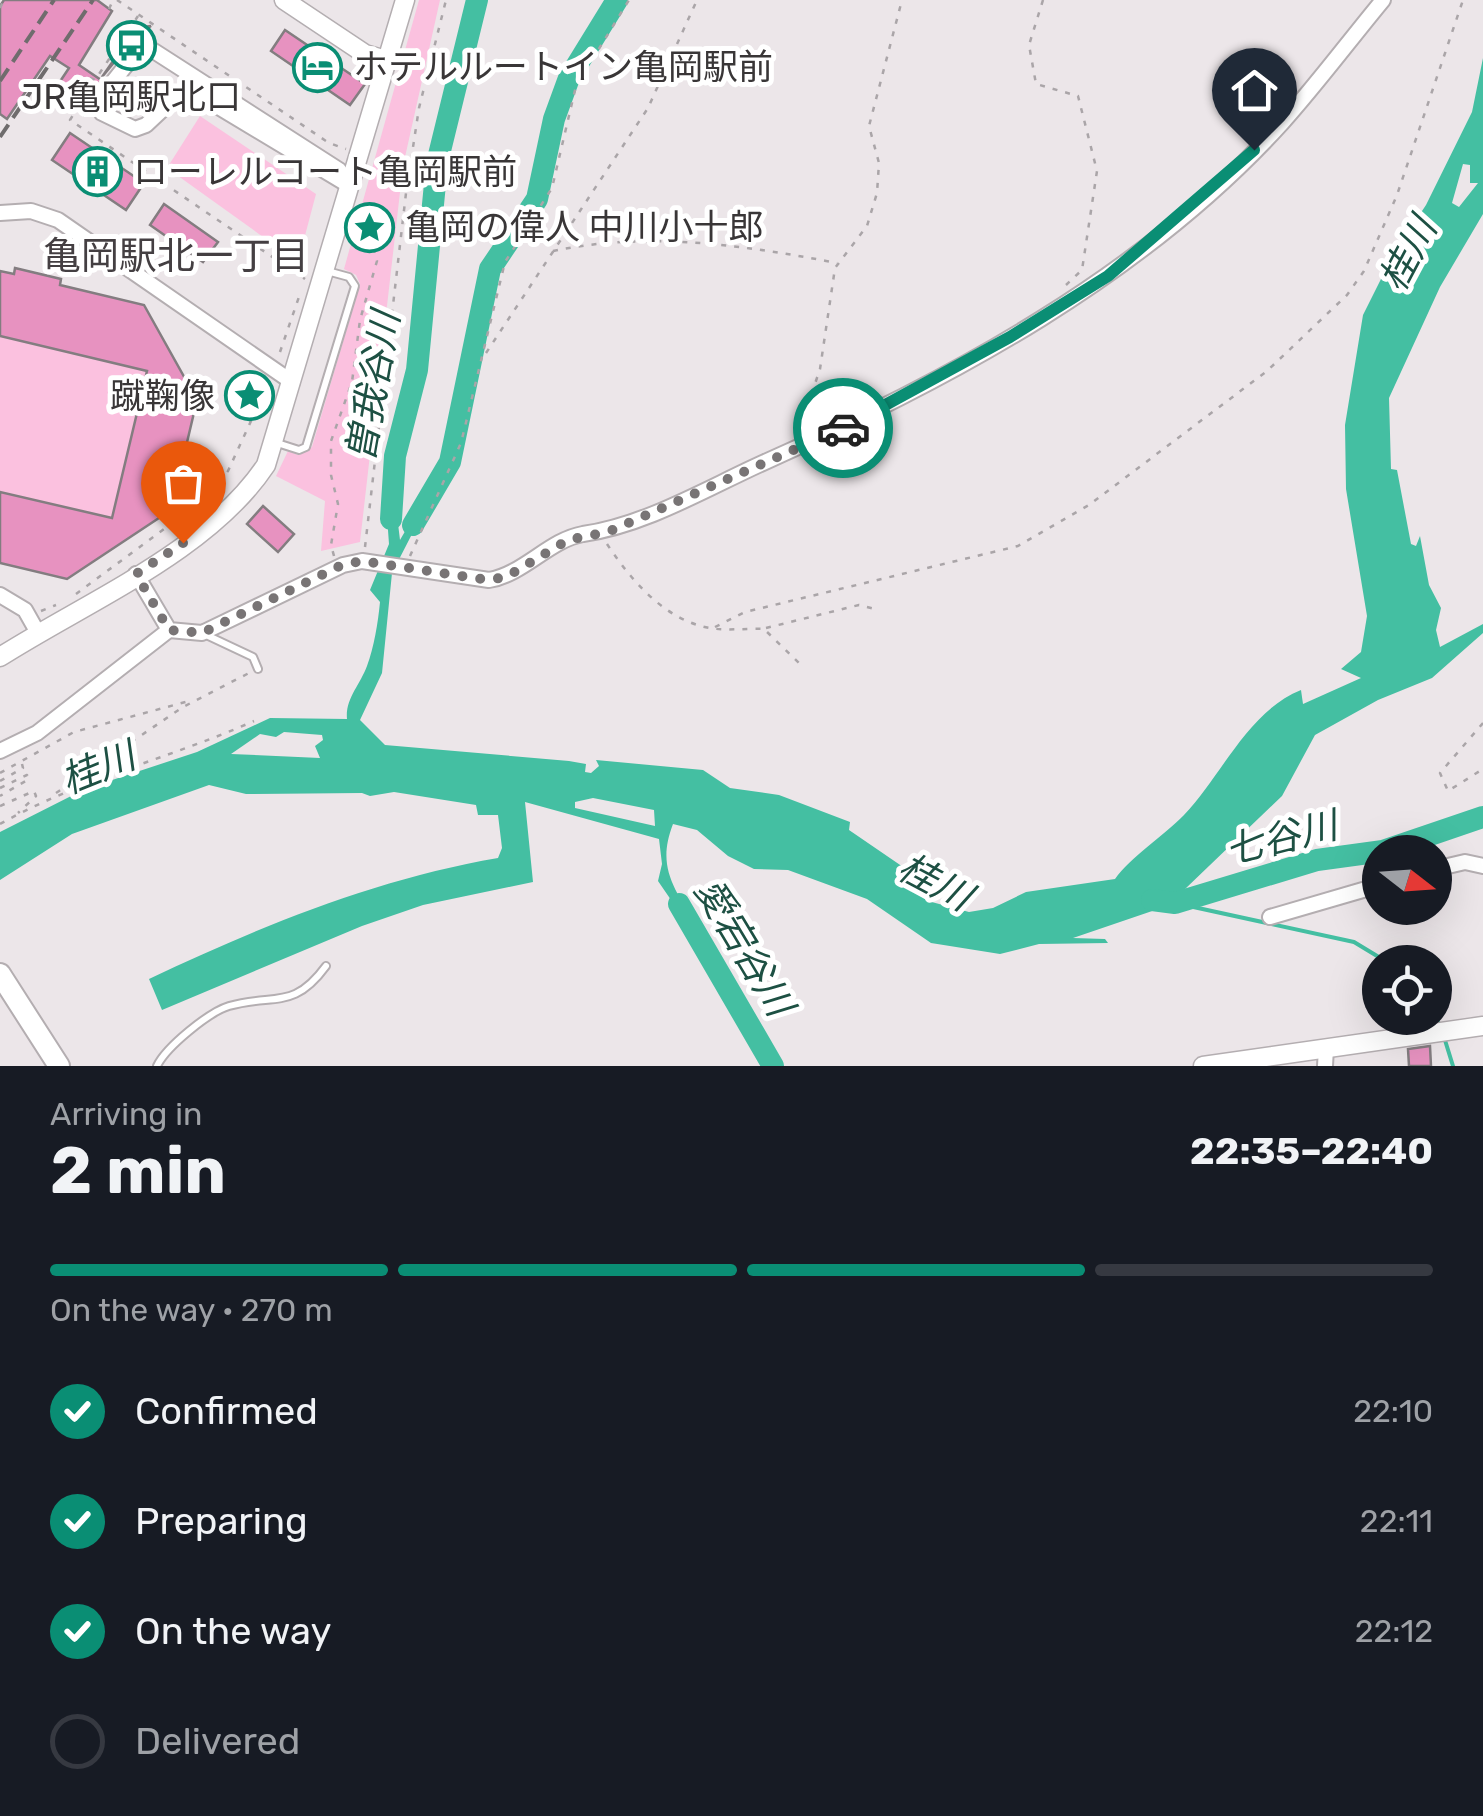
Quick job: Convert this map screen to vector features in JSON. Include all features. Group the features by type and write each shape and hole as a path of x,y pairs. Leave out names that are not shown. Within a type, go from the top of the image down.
{"main road":[{"path":"0,974 58,1066"}],"street":[{"path":"284,0 365,54 386,60"},
{"path":"0,657 21,643 33,624 136,574 229,511 266,464 292,382 318,268 350,186 405,0"},
{"path":"0,751 37,733 169,630 202,633 342,565 367,561 488,580 506,577 568,540 600,534 826,437 1010,337 1108,276 1280,125 1383,0"},
{"path":"149,45 339,170 350,186 197,94 178,94 146,125 135,129 102,113 100,98 137,48 149,45"},
{"path":"0,213 31,211 58,220 292,382"},
{"path":"136,574 169,630"},
{"path":"0,595 16,601 33,624"},
{"path":"1452,865 1465,862 1483,866"},
{"path":"1270,917 1362,890"},
{"path":"1203,1066 1326,1057 1483,1026"}],"lane":[{"path":"274,442 299,450 306,447 355,286 349,277 318,268"},
{"path":"202,633 253,658 258,669"},
{"path":"157,1066 164,1051 226,1007 294,998 326,966"}],"path":[{"path":"0,8 4,0"},
{"path":"108,8 115,0 330,143 347,149"},
{"path":"367,561 406,193 420,108 446,0"},
{"path":"403,566 461,443 504,262 552,188 576,86 629,0"},
{"path":"482,358 648,108 697,0"},
{"path":"793,450 820,369 839,263 866,226 877,193 879,162 869,126 902,0"},
{"path":"1043,0 1028,44 1036,84 1078,96 1097,171 1082,270 1053,297"},
{"path":"715,627 745,612 1018,546 1089,505 1267,370 1347,295 1364,271 1397,195 1463,0"},
{"path":"90,78 95,80 139,15"},
{"path":"86,94 70,120 305,280"},
{"path":"333,553 338,515 331,475 331,441 352,382 360,320 377,261 370,232 354,217"},
{"path":"553,252 608,240 742,245 839,263"},
{"path":"280,352 305,280 318,268"},
{"path":"33,624 202,501 228,471 271,378"},
{"path":"600,534 631,580 658,602 700,626 764,629 859,605 879,610"},
{"path":"147,542 152,549"},
{"path":"110,568 114,575"},
{"path":"764,629 802,666"},
{"path":"0,824 51,797 200,698 258,669"},
{"path":"0,773 74,732 200,698"},
{"path":"51,797 194,748 254,721"},
{"path":"1483,723 1440,773 1448,791 1483,769"},
{"path":"0,781 23,768 21,762"},
{"path":"0,788 27,775 29,779 0,796"},
{"path":"0,806 34,791 36,796 17,814"}],"shaded area":[{"path":"419,0 440,0 403,166 360,542 321,551 325,501 276,476 288,451 298,455 312,447 360,284 356,275 344,269"},
{"path":"200,116 316,194 298,262 167,168"},
{"path":"15,268 61,279 60,285 144,305 197,400 171,510 67,579 0,563 0,271 13,274"}],"water":[{"name":"桂川","path":"1483,58 1483,214 1440,287 1389,398 1391,469 1397,470 1411,544 1416,546 1420,536 1429,585 1441,608 1436,630 1440,647 1483,624 1483,633 1432,678 1378,700 1315,735 1282,796 1184,890 1245,873 1252,877 1073,938 1105,939 1108,943 1039,944 1000,954 931,943 867,899 788,870 754,869 728,856 697,830 673,824 667,865 695,926 693,932 658,881 662,864 659,839 525,802 533,882 423,905 362,926 162,1010 149,979 191,959 320,906 408,878 498,858 502,848 498,815 478,815 476,805 394,792 370,796 246,794 209,785 72,834 0,880 0,832 85,789 197,752 270,718 347,719 348,705 367,666 377,626 380,602 370,590 389,544 385,488 394,491 400,540 425,497 430,499 392,573 382,673 360,720 385,745 569,761 586,764 585,772 591,773 599,766 596,760 703,770 730,788 779,795 850,822 849,830 906,869 914,892 928,901 969,912 993,908 1026,892 1115,879 1184,815 1265,713 1301,690 1303,704 1361,678 1341,669 1361,652 1367,616 1346,489 1345,425 1363,315 1394,253 1426,205 1472,112","holes":["1463,164 1470,165 1470,183 1478,183 1459,207 1452,203","284,732 322,735 323,740 315,746 320,758 231,754 260,734 276,737","593,798 654,810 655,826 575,808 575,802"]}],"building":[{"path":"4,0 97,0 112,11 79,65 101,80 84,113 79,80 65,100 53,92 69,68 50,56 7,119 0,114 0,6"},
{"path":"151,26 135,37 102,77 136,28"},
{"name":"ホテルルートイン亀岡駅前","path":"285,30 365,84 350,105 271,51"},
{"name":"ローレルコート亀岡駅前","path":"70,133 144,183 126,210 52,160"},
{"path":"164,204 218,242 203,262 150,225"},
{"path":"15,268 61,279 60,285 144,305 197,400 171,510 67,579 0,563 0,492 112,518 147,371 0,336 0,271 14,274"},
{"path":"263,506 294,534 278,552 247,524"},
{"path":"1430,1046 1431,1066 1409,1066 1408,1049"}],"waterway":[{"name":"曽我谷川","path":"391,519 395,456 417,370 437,163 477,0"},
{"path":"413,525 450,462 490,269 537,199 554,119 569,78 617,0"},
{"name":"七谷川","path":"1152,900 1175,903 1317,860 1383,851 1483,817"},
{"path":"1175,903 1362,947"},
{"name":"愛宕谷川","path":"679,904 773,1066"},
{"path":"1444,1037 1453,1066"}],"railway":[{"path":"0,81 54,0"},
{"path":"0,137 93,0"}],"way so far":[{"path":"183,543 136,574 169,630 202,633 342,565 362,561 488,580 506,577 568,540 582,534 608,532 843,428"}],"place":[{"name":"JR亀岡駅北口","path":"131,45"},
{"name":"ホテルルートイン亀岡駅前","path":"318,67"},
{"name":"ローレルコート亀岡駅前","path":"98,172"},
{"name":"亀岡の偉人 中川小十郎","path":"370,227"},
{"name":"蹴鞠像","path":"250,396"}],"district":[{"name":"亀岡駅北一丁目","path":"176,256"}],"route":[{"path":"843,428 1010,337 1108,276 1254,150"}]}
